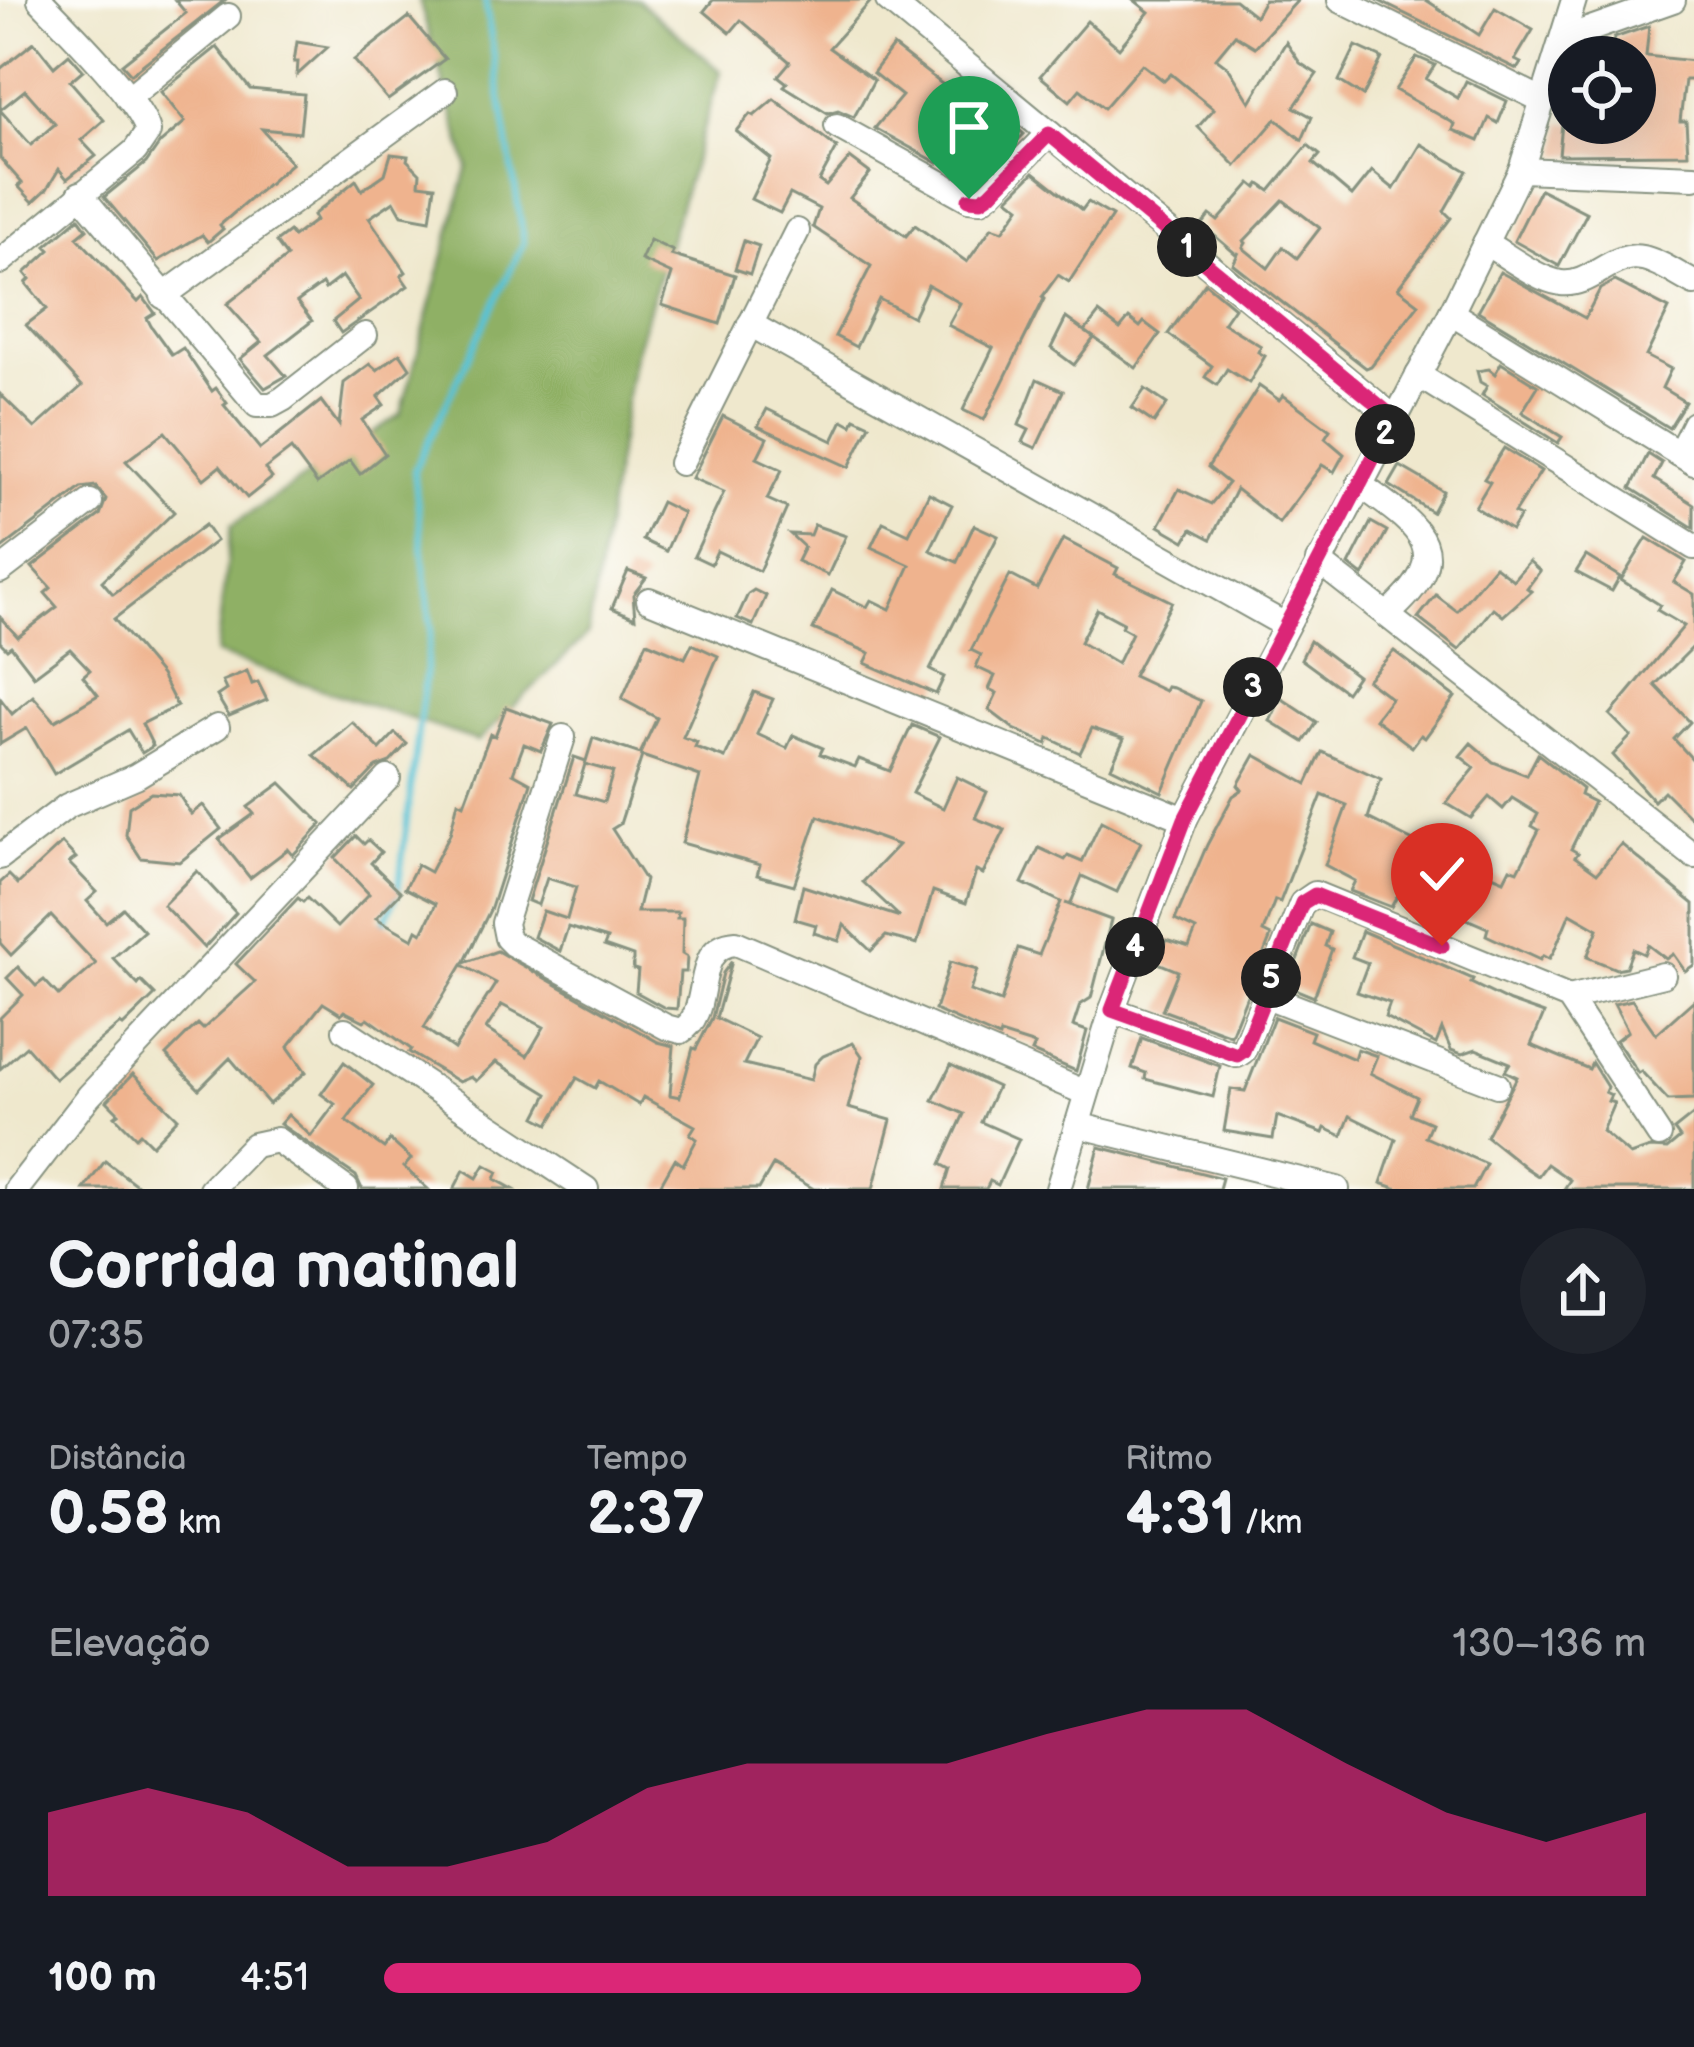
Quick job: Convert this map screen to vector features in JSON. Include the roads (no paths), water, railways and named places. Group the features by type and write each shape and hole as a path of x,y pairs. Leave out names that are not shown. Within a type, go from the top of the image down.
{"street":[{"path":"888,0 1394,418"},
{"path":"1340,0 1544,101"},
{"path":"1571,36 1673,0"},
{"path":"1565,36 1571,2"},
{"path":"0,262 147,137 148,125 53,4"},
{"path":"128,98 228,16"},
{"path":"1058,1189 1112,1010 1185,819 1451,313 1521,170 1548,89"},
{"path":"163,296 445,91"},
{"path":"837,126 969,199 981,200 1049,134"},
{"path":"1521,170 1694,176"},
{"path":"80,194 247,395 264,407 283,399 365,335"},
{"path":"681,463 797,231"},
{"path":"1485,243 1556,283 1573,283 1631,258 1644,258 1694,283"},
{"path":"1451,313 1687,459 1694,424"},
{"path":"750,324 1285,625"},
{"path":"1418,375 1694,547"},
{"path":"1359,484 1413,523 1426,542 1427,563 1420,582 1389,614"},
{"path":"0,571 89,502"},
{"path":"1318,561 1694,856"},
{"path":"649,600 1185,819"},
{"path":"0,857 67,806 136,776 217,727"},
{"path":"563,737 504,923 513,944 681,1031 695,1016 711,954 719,945 736,943 1086,1093"},
{"path":"17,1189 88,1096 388,778"},
{"path":"1112,1010 1231,1056 1243,1051 1302,903 1315,895 1568,998 1659,1135"},
{"path":"1568,998 1663,975"},
{"path":"1264,994 1497,1085"},
{"path":"345,1030 586,1189"},
{"path":"1078,1125 1337,1189"},
{"path":"211,1189 254,1145 277,1140 346,1189"}],"waterway":[{"path":"381,929 398,892 431,629 414,470 524,242 485,0"}]}
